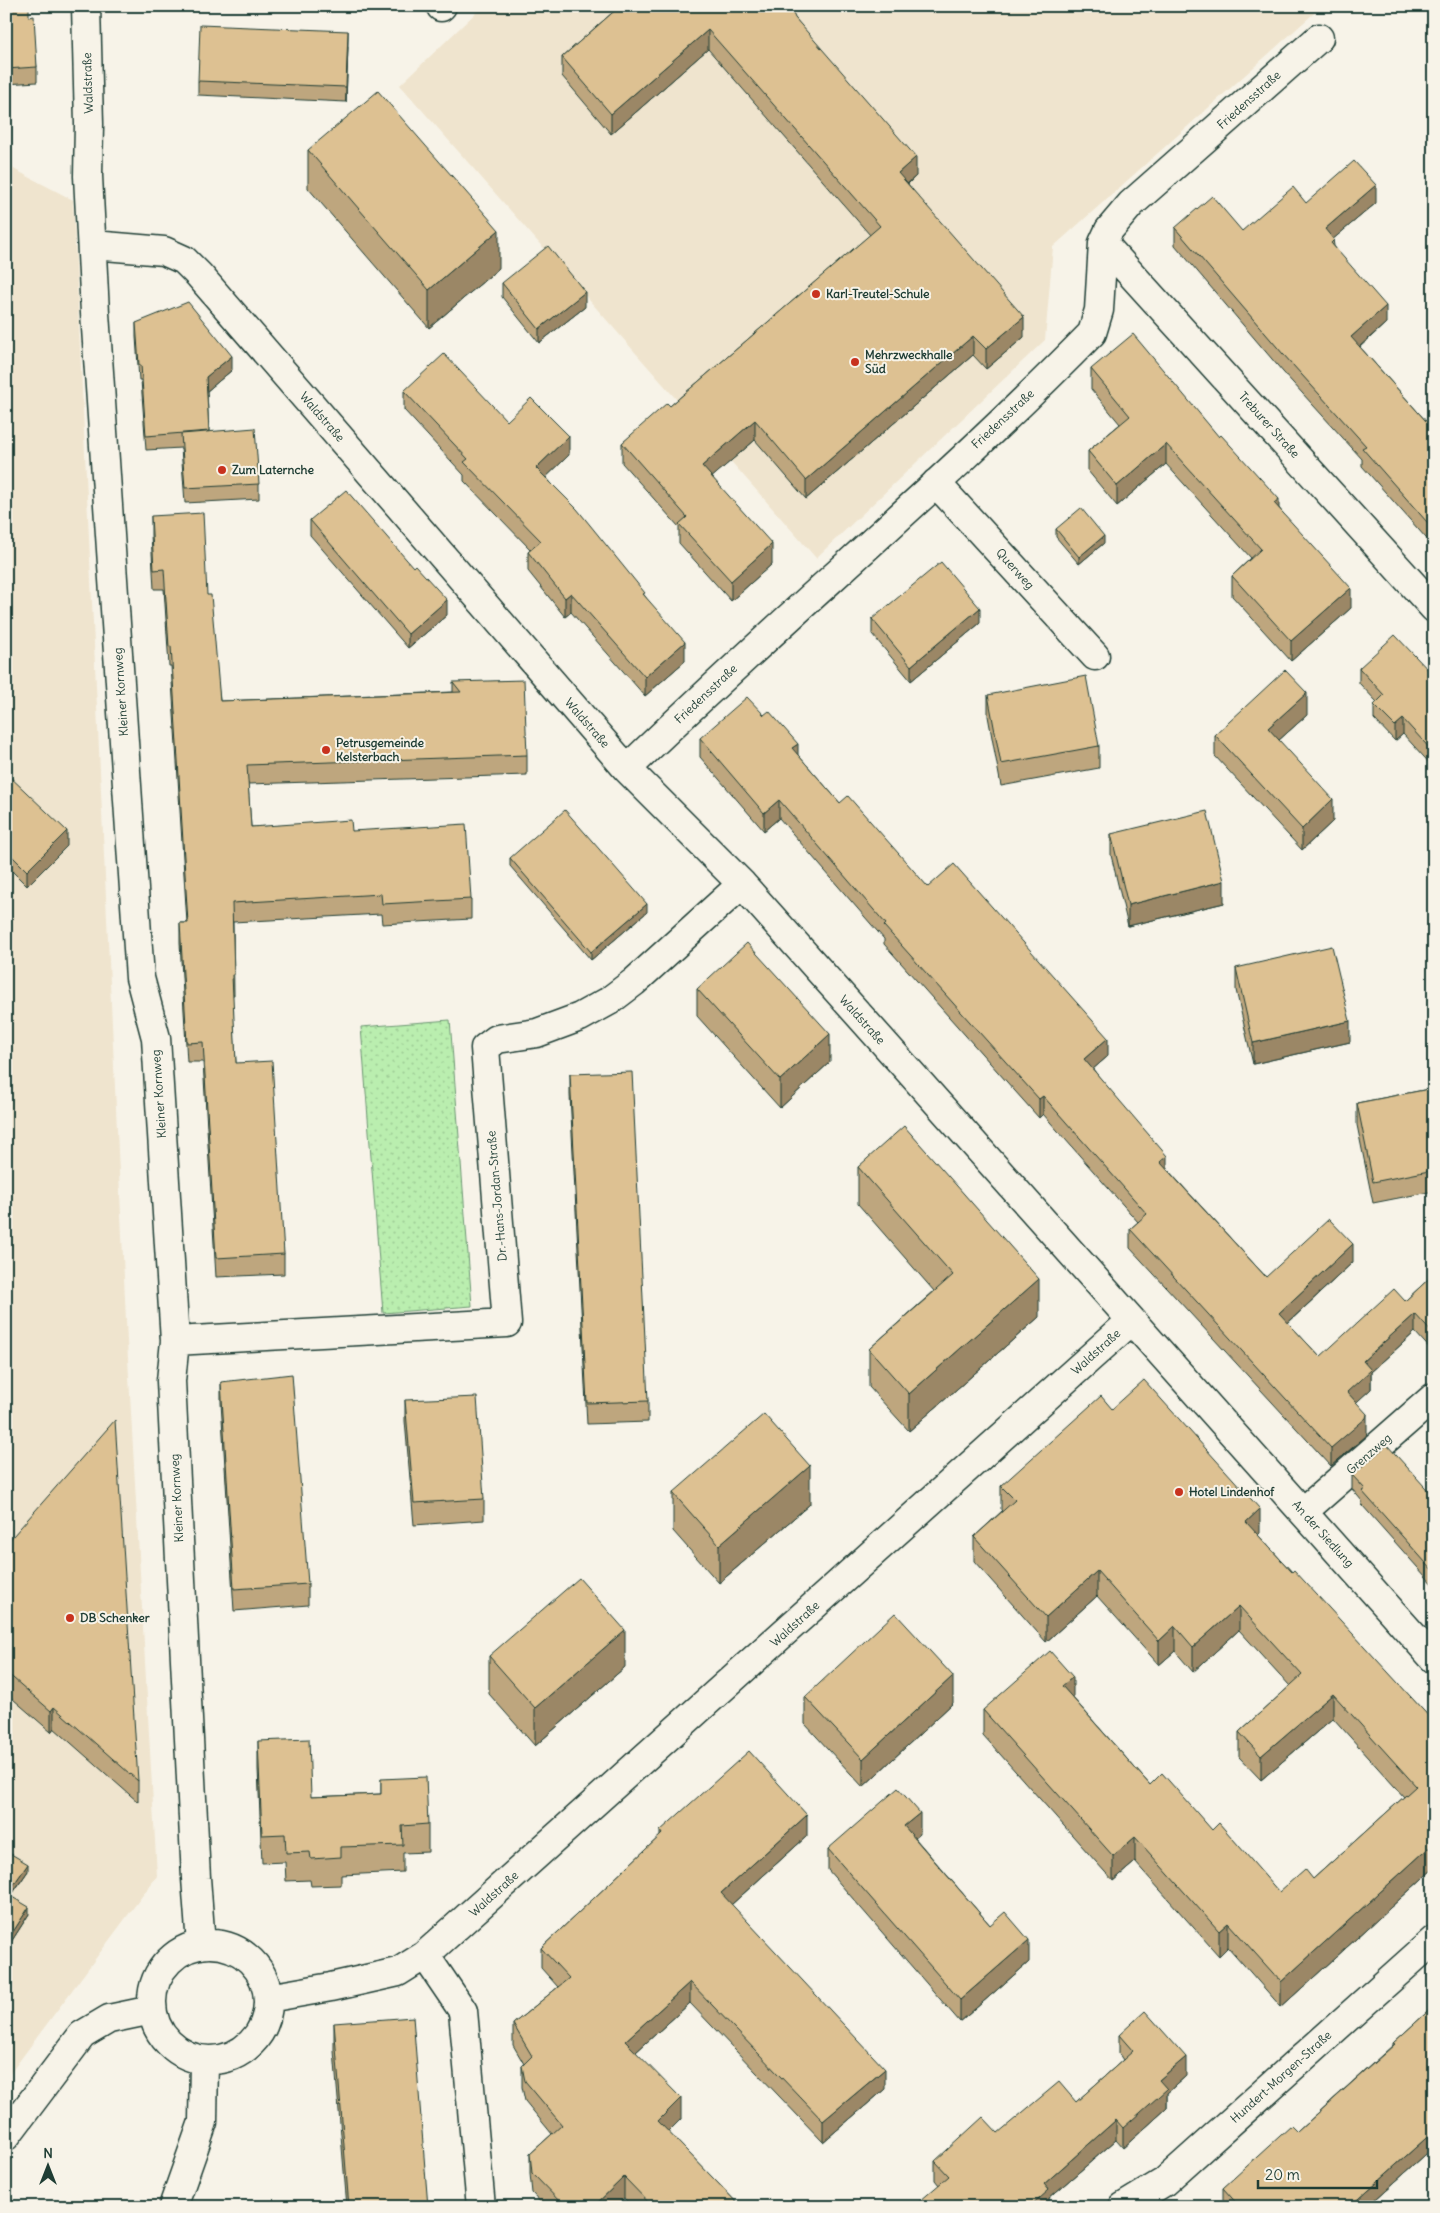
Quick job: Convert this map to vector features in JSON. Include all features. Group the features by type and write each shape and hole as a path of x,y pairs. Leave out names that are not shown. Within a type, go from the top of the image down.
{"street":[{"name":"Waldstraße","path":"86,6 89,124 88,176 93,245 164,251 184,260 627,769 742,884 1130,1322 425,1955 398,1972 331,1987 268,1998"},
{"name":"Friedensstraße","path":"627,769 692,706 936,483 1092,333 1099,310 1103,243 1109,230 1131,204 1319,38"},
{"name":"Treburer Straße","path":"1103,243 1434,608"},
{"name":"Kleiner Kornweg","path":"93,245 96,323 140,978 156,1038 175,1340 172,1390 195,1869 202,1945"},
{"name":"Querweg","path":"936,483 1094,656"},
{"name":"Dr.-Hans-Jordan-Straße","path":"175,1340 508,1324 485,1048 497,1039 537,1033 580,1017 610,1001 634,982 742,884"},
{"name":"An der Siedlung","path":"1130,1322 1304,1512 1434,1659"},
{"name":"Grenzweg","path":"1304,1512 1434,1397"},
{"name":"Hundert-Morgen-Straße","path":"1123,2207 1164,2182 1434,1940"},
{"path":"202,1945 218,1945 234,1949 246,1956 260,1972 268,1998 267,2014 263,2027 246,2048 230,2056 204,2060 192,2057 172,2045 160,2031 152,2010 154,1987 164,1967 184,1950 202,1945"},
{"path":"425,1955 464,2011 481,2207"},
{"path":"6,2136 82,2035 109,2019 152,2010"},
{"path":"174,2207 203,2122 204,2060"}],"shaded area":[{"name":"Karl-Treutel-Schule","path":"483,6 1322,6 1053,247 1045,340 816,558 400,85"},
{"path":"6,165 73,200 127,1341 157,1876 6,2079"}],"green space":[{"path":"450,1020 472,1306 383,1313 361,1027"}],"building":[{"path":"6,6 29,6 29,17 34,16 37,67 6,69"},
{"path":"620,6 790,6 795,18 916,157 898,173 1024,317 986,349 973,336 806,480 755,420 702,466 772,544 731,581 679,524 687,517 622,443 667,403 670,406 880,226 708,30 611,114 562,57"},
{"path":"200,25 348,31 346,87 198,81"},
{"path":"378,91 499,230 429,290 308,150"},
{"path":"1354,161 1376,185 1325,229 1334,240 1331,243 1386,306 1351,337 1434,430 1434,530 1362,448 1366,446 1283,354 1175,228 1212,196 1242,231 1293,187 1306,203"},
{"path":"548,246 585,292 539,329 502,283"},
{"path":"188,302 232,356 206,377 209,431 146,436 136,323"},
{"path":"1133,334 1219,437 1221,435 1279,499 1274,503 1351,588 1291,641 1232,576 1261,549 1166,444 1117,486 1088,451 1130,416 1091,369"},
{"path":"444,354 507,421 531,398 569,436 536,468 577,509 645,593 643,594 685,642 645,677 571,593 565,598 528,552 541,541 464,462 468,459 404,391"},
{"path":"255,428 259,484 185,488 181,434"},
{"path":"346,490 413,567 415,565 447,600 408,634 310,520"},
{"path":"1081,508 1104,536 1079,557 1056,529"},
{"path":"203,513 207,595 211,595 220,701 461,692 453,682 524,680 527,755 247,765 251,827 351,820 352,831 466,824 471,899 382,904 381,894 232,903 234,975 232,975 236,1063 272,1061 284,1254 216,1258 203,1042 187,1043 180,923 188,923 171,646 169,647 164,569 154,570 151,516"},
{"path":"941,562 980,608 911,666 872,619"},
{"path":"1395,635 1434,676 1434,753 1403,719 1395,726 1374,705 1384,695 1359,668"},
{"path":"1285,670 1307,693 1268,728 1333,799 1302,829 1215,735"},
{"path":"1086,676 1099,746 1001,764 988,695"},
{"path":"747,697 764,715 769,711 798,744 792,748 840,803 848,796 928,887 954,864 1108,1038 1084,1059 1167,1156 1160,1162 1266,1277 1329,1219 1353,1244 1279,1313 1320,1357 1394,1289 1405,1301 1434,1274 1434,1335 1415,1314 1363,1361 1371,1370 1347,1392 1367,1414 1366,1418 1331,1448 1130,1229 1147,1214 1043,1096 1039,1099 884,926 886,924 779,800 764,813 700,738"},
{"path":"6,773 67,831 27,871 6,850"},
{"path":"565,810 647,904 591,952 510,858"},
{"path":"1207,811 1224,881 1128,905 1111,834"},
{"path":"747,943 830,1034 780,1080 697,989"},
{"path":"1332,946 1350,1021 1253,1043 1236,968"},
{"path":"632,1072 648,1401 587,1403 570,1074"},
{"path":"1434,1088 1434,1170 1373,1182 1357,1103"},
{"path":"904,1126 1039,1279 909,1394 869,1349 953,1275 858,1167"},
{"path":"292,1374 308,1584 234,1589 221,1382"},
{"path":"1144,1380 1260,1509 1246,1522 1292,1572 1294,1570 1434,1722 1434,1843 1281,1982 1228,1923 1219,1931 1135,1837 1113,1856 983,1710 1050,1651 1073,1677 1062,1686 1150,1785 1162,1773 1212,1830 1219,1823 1279,1892 1305,1869 1313,1879 1416,1786 1333,1694 1261,1756 1239,1732 1302,1675 1239,1606 1193,1647 1175,1626 1159,1641 1097,1571 1046,1617 974,1537 1015,1500 1001,1486 1101,1396 1112,1409"},
{"path":"477,1397 484,1499 414,1503 405,1400"},
{"path":"764,1414 810,1466 719,1545 673,1493"},
{"path":"115,1420 138,1781 54,1707 51,1711 6,1672 6,1544"},
{"path":"1387,1445 1434,1497 1434,1572 1362,1491 1365,1489 1352,1475"},
{"path":"579,1578 625,1630 535,1708 489,1656"},
{"path":"895,1613 953,1676 863,1759 805,1697"},
{"path":"309,1739 311,1797 381,1794 381,1779 426,1777 428,1824 402,1826 403,1845 341,1847 341,1857 311,1859 310,1852 286,1853 285,1834 262,1835 258,1741"},
{"path":"749,1751 807,1815 721,1893 885,2069 823,2121 690,1982 625,2041 681,2098 658,2121 741,2207 653,2207 624,2177 593,2207 565,2207 532,2173 530,2154 562,2125 525,2081 522,2066 532,2056 513,2024 569,1978 541,1948 662,1834 660,1831"},
{"path":"898,1788 920,1813 904,1826 990,1925 1005,1912 1029,1940 960,2000 828,1849"},
{"path":"6,1851 28,1864 7,1894 29,1907 11,1935 6,1932"},
{"path":"1434,2006 1434,2131 1349,2207 1240,2207 1223,2188 1291,2126 1297,2132 1395,2044 1393,2043"},
{"path":"1145,2011 1186,2057 1159,2080 1167,2089 1123,2128 1116,2120 1044,2184 1049,2190 1030,2207 913,2207 949,2176 935,2161 983,2117 998,2133 1059,2082 1076,2102 1133,2051 1119,2035"},
{"path":"413,2017 428,2207 349,2207 334,2023"}],"place":[{"name":"Karl-Treutel-Schule","path":"816,294"},
{"name":"Mehrzweckhalle Süd","path":"855,362"},
{"name":"Zum Laternche","path":"222,470"},
{"name":"Petrusgemeinde Kelsterbach","path":"326,750"},
{"name":"Hotel Lindenhof","path":"1179,1492"},
{"name":"DB Schenker","path":"70,1618"}]}
